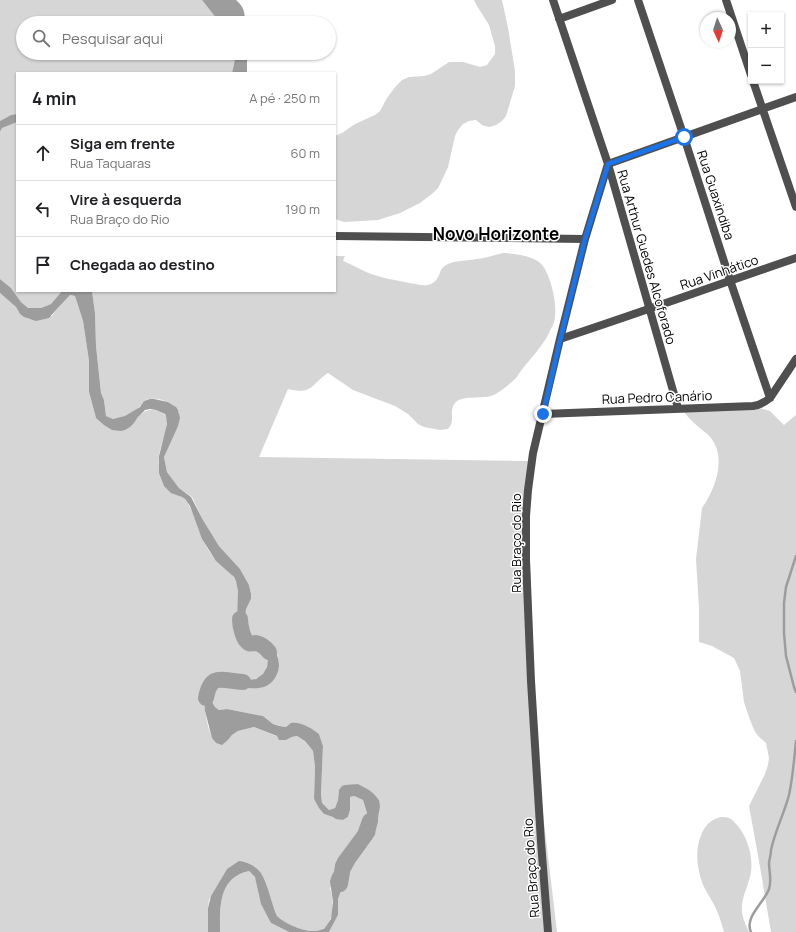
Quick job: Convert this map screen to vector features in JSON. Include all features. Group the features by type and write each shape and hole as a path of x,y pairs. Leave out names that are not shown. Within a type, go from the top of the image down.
{"street":[{"name":"Rua Arthur Guedes Alcoforado","path":"553,0 608,164 678,408"},
{"path":"559,19 612,0"},
{"name":"Rua Guaxindiba","path":"638,0 770,398"},
{"path":"726,0 748,66"},
{"path":"754,84 796,207"},
{"path":"608,164 796,98"},
{"name":"Rua Braço do Rio","path":"548,932 531,673 526,560 526,516 528,490 534,453 560,340 585,239 608,164"},
{"path":"336,236 585,239"},
{"name":"Rua Vinhático","path":"560,340 796,258"},
{"path":"770,398 796,359"},
{"name":"Rua Pedro Canário","path":"543,414 753,406 765,402 770,398"}],"shaded area":[{"path":"0,0 202,0 215,16 16,16 16,60 235,60 232,72 16,72 16,114 0,121"},
{"path":"202,0 236,0 244,10 245,16 215,16"},
{"path":"474,0 502,0 515,71 515,86 506,116 496,125 489,127 482,125 476,120 463,124 455,136 448,167 438,188 420,203 400,213 378,220 344,222 336,219 336,136 380,111 387,98 402,80 409,77 431,74 449,62 463,62 480,67 487,65 495,54 495,46 489,25"},
{"path":"235,60 247,60 247,72 232,72"},
{"path":"16,114 16,122 2,128 0,132 0,121"},
{"path":"16,122 16,292 61,292 51,304 41,308 28,308 21,302 11,288 0,279 0,132 2,128"},
{"path":"503,253 517,254 536,260 543,266 554,295 555,318 546,339 516,378 507,386 491,396 466,398 458,401 452,408 451,425 448,429 440,430 424,427 418,424 408,414 395,406 353,390 328,373 307,390 296,391 288,389 259,457 529,461 527,473 537,763 557,932 329,932 338,915 338,899 344,883 355,863 375,835 379,800 374,794 358,784 339,790 335,808 329,810 322,804 323,746 319,734 307,726 279,726 273,724 263,716 227,709 219,710 215,707 211,700 209,692 214,689 227,686 246,689 279,669 278,656 269,646 249,636 245,621 246,609 251,599 249,585 240,569 219,546 203,520 192,497 179,488 167,472 164,457 179,413 177,409 169,403 159,399 148,399 144,401 135,411 125,416 115,419 106,416 104,400 101,393 92,292 336,292 336,256 345,256 343,261 377,276 419,285 428,285 435,281 443,267 449,263 483,258"},
{"path":"0,279 11,288 21,302 28,308 41,308 51,304 61,292 92,292 101,393 104,400 106,416 113,419 125,416 140,407 144,401 150,399 168,402 178,410 180,418 178,426 164,457 167,472 179,488 191,497 219,546 240,569 249,585 251,594 251,599 246,609 245,621 249,636 270,646 274,650 277,654 279,666 275,678 270,684 263,687 248,688 224,686 214,688 209,692 215,707 219,710 227,709 263,716 273,724 279,726 286,727 291,723 303,724 319,734 323,746 322,803 329,810 335,808 339,790 345,785 358,784 369,790 379,800 380,806 375,835 355,863 344,883 338,899 338,915 329,932 289,932 271,923 261,904 255,877 249,871 231,880 226,887 221,904 220,932 208,932 208,908 211,896 227,869 239,861 245,862 257,868 261,873 277,916 280,919 295,927 306,930 315,931 324,929 331,919 333,902 330,881 332,875 336,869 342,867 359,847 367,813 363,800 354,796 350,797 350,810 348,817 343,820 324,814 314,799 315,767 313,751 305,741 297,736 286,740 279,740 277,736 254,727 238,731 222,745 216,743 212,738 205,711 204,694 207,684 217,680 256,679 263,674 267,667 268,657 259,647 247,642 237,632 238,591 234,577 216,561 202,539 190,506 185,499 171,493 164,486 159,473 159,456 167,424 166,416 165,414 156,410 150,409 145,410 130,427 125,430 112,430 104,425 96,418 89,392 89,361 83,321 75,296 70,295 49,318 36,321 20,314 16,307 0,293"},
{"path":"0,293 16,307 20,314 29,319 52,316 70,295 75,296 83,321 89,361 89,392 96,418 134,423 140,415 151,410 159,411 166,417 167,422 159,461 161,477 166,488 182,497 187,502 208,549 217,562 232,575 236,581 239,595 237,620 238,632 247,642 259,647 268,656 265,671 258,678 248,680 217,680 204,694 208,726 216,743 228,740 238,731 254,727 286,740 297,736 305,741 313,751 315,767 314,799 324,814 343,820 348,817 350,810 350,797 354,796 363,800 367,813 359,847 345,863 330,888 333,909 330,921 324,929 311,931 300,929 285,922 277,916 261,873 253,866 227,869 209,900 208,932 0,932"},
{"path":"759,408 770,411 784,425 796,415 796,932 771,932 749,806 768,765 769,758 766,743 754,730 749,717 744,702 740,671 734,658 712,646 699,642 699,608 696,559 702,508 715,483 719,464 716,446 711,438 684,412"},
{"path":"726,817 734,821 745,836 749,848 751,872 742,905 742,913 749,932 724,932 716,908 704,887 698,867 697,853 702,833 710,822"},
{"path":"249,871 255,877 271,923 289,932 220,932 221,904 226,887 231,880"}],"waterway":[{"path":"796,556 786,587 784,603 786,656 796,692"},
{"path":"240,619 242,632 247,642 260,644 269,652"},
{"path":"206,698 208,690 214,681 223,680 243,682"},
{"path":"751,932 750,921 752,915 767,894 770,886 769,862 771,850 789,795 796,741"},
{"path":"340,884 343,866 365,835 370,821"}],"district":[{"name":"Novo Horizonte","path":"496,234"}],"route":[{"path":"543,414 585,239 608,164 684,137"}]}
